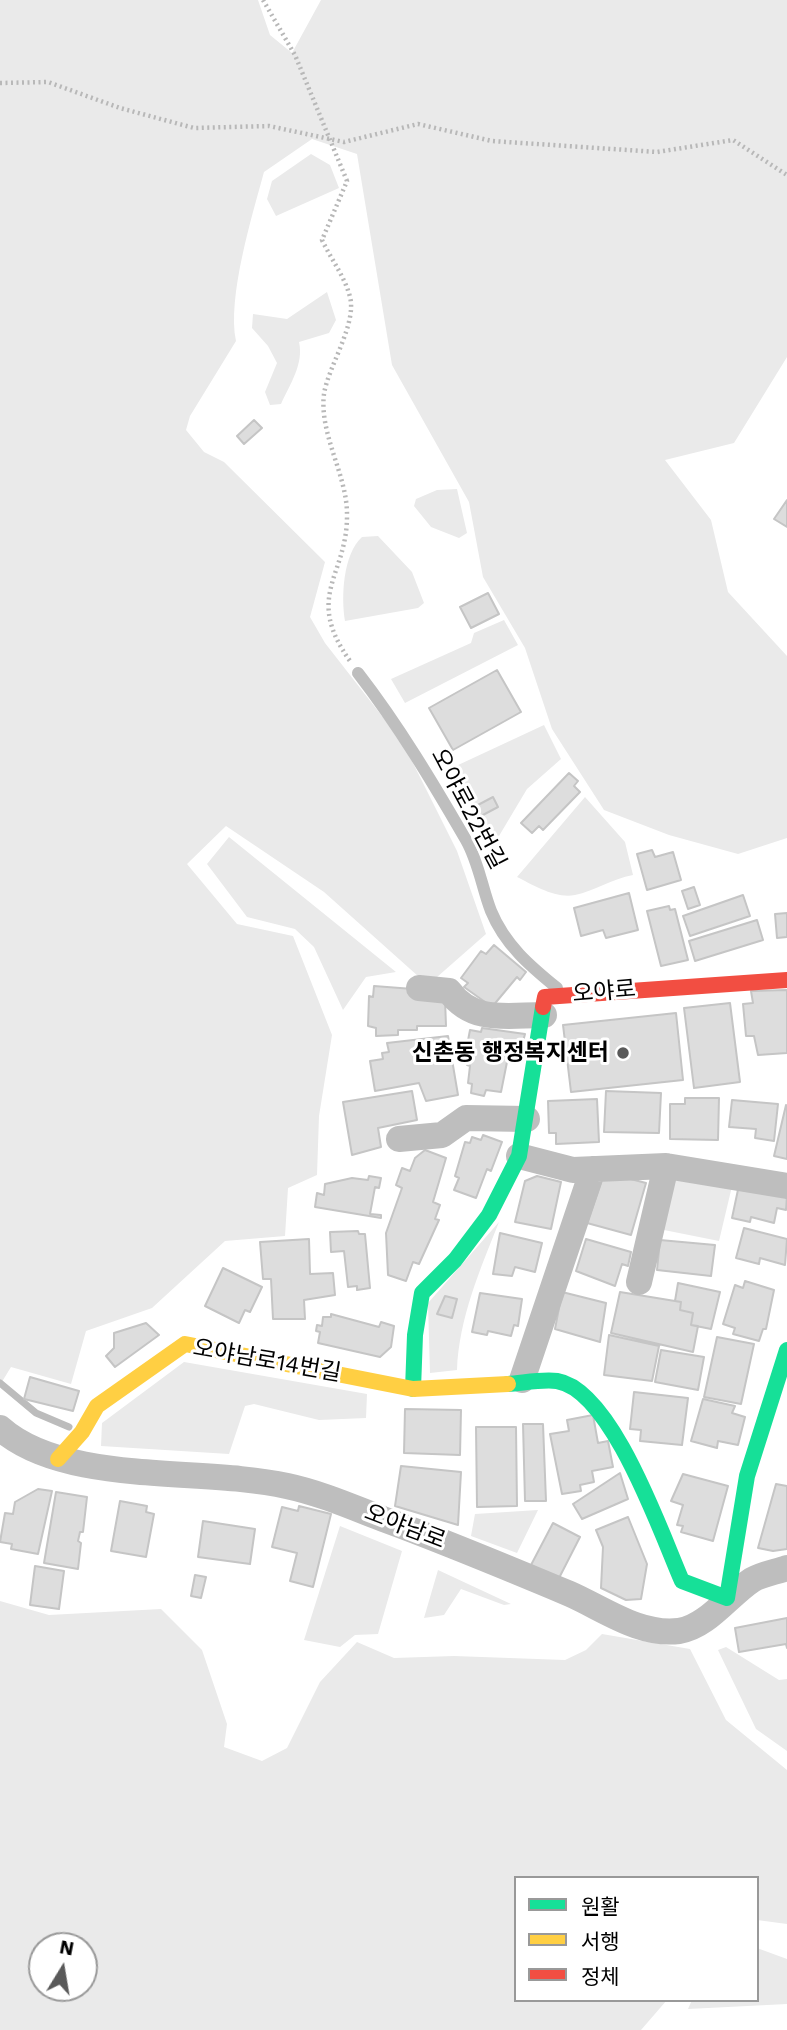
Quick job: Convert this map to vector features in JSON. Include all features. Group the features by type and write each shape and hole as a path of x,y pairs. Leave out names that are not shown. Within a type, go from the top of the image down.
{"street":[{"name":"오야로","path":"414,1389 415,1335 422,1293 456,1260 489,1215 519,1156 545,997 787,980"},
{"path":"419,988 449,992 460,1007 479,1014 544,1014"},
{"path":"399,1139 442,1135 466,1118 527,1119"},
{"path":"519,1156 573,1170 666,1166 787,1186"},
{"path":"639,1282 666,1166"},
{"path":"522,1380 593,1169"},
{"name":"오야남로14번길","path":"58,1459 82,1432 97,1406 185,1344 414,1389 522,1380 558,1381 590,1399 621,1445 682,1581 727,1598"},
{"path":"727,1598 747,1476 787,1350"},
{"name":"오야남로","path":"0,1428 58,1459 161,1475 221,1475 288,1486 440,1540 572,1595 634,1625 678,1631 700,1624 727,1598 755,1578 787,1568"}],"lane":[{"name":"오야로22번길","path":"358,673 415,752 440,801 467,842 484,880 491,911 505,937 516,953 565,995"}],"path":[{"path":"263,0 295,55 347,181 322,240 351,300 346,326 324,395 327,424 347,514 340,553 330,583 328,617 340,647 358,673"},
{"path":"0,83 48,82 120,108 194,128 269,125 344,142 418,124 492,141 657,152 733,139 787,175"}],"shaded area":[{"path":"0,0 258,0 270,35 292,53 321,0 787,0 787,357 734,443 665,460 711,520 728,592 787,656 787,838 738,854 669,835 604,810 552,729 525,648 483,577 469,502 392,365 357,154 312,139 264,172 247,233 238,280 234,323 236,341 190,416 186,430 204,452 224,462 325,562 310,617 325,643 403,743 457,851 486,934 428,985 324,892 226,826 187,864 237,924 293,936 332,1035 319,1116 317,1175 288,1188 285,1236 225,1241 152,1308 86,1331 71,1384 11,1367 0,1385"},
{"path":"311,154 330,165 339,188 276,216 267,199 272,181"},
{"path":"327,292 336,320 329,333 299,342 300,358 292,381 281,404 270,405 265,392 277,363 268,346 252,328 253,314 287,319"},
{"path":"457,489 467,533 459,538 431,527 414,506 416,499 437,490"},
{"path":"378,536 412,572 424,603 418,608 345,621 345,576 351,554 362,537"},
{"path":"504,620 518,645 405,703 391,679 471,643 474,633"},
{"path":"544,725 561,759 527,789 496,841 489,844 461,787 456,766"},
{"path":"585,797 625,842 633,875 568,896 545,890 517,877"},
{"path":"229,837 396,972 366,977 343,1010 314,947 295,929 247,917 207,864"},
{"path":"673,1174 733,1182 719,1241 659,1229"},
{"path":"499,1222 466,1313 457,1370 430,1373 428,1303"},
{"path":"184,1362 367,1394 366,1418 319,1420 254,1404 245,1406 229,1454 101,1446 102,1423"},
{"path":"538,1510 517,1553 471,1536 475,1514"},
{"path":"340,1526 402,1551 378,1634 355,1635 340,1647 304,1640"},
{"path":"438,1570 511,1604 504,1605 461,1589 444,1615 424,1618"},
{"path":"0,1601 49,1615 161,1609 202,1650 227,1724 224,1747 262,1761 287,1748 320,1682 357,1642 394,1658 454,1656 565,1660 586,1650 602,1634 690,1649 726,1720 787,1770 787,1924 759,1920 759,1876 514,1876 514,2002 665,2002 641,2030 0,2030"},
{"path":"726,1647 779,1680 787,1679 787,1751 756,1729 718,1650"},
{"path":"759,1949 787,1959 787,2004 688,2009 691,2002 759,2002"}],"building":[{"path":"254,420 262,428 244,444 237,436"},
{"path":"787,500 787,527 774,519"},
{"path":"488,593 499,614 471,628 460,607"},
{"path":"497,670 521,712 453,750 429,708"},
{"path":"569,773 578,781 574,786 580,792 543,830 539,826 532,833 521,823"},
{"path":"493,797 498,807 481,816 476,806"},
{"path":"652,850 655,857 673,852 681,880 647,890 637,854"},
{"path":"694,887 700,905 688,909 682,891"},
{"path":"629,893 638,930 606,938 603,930 581,936 574,908"},
{"path":"743,895 750,916 690,936 683,916"},
{"path":"669,906 670,910 675,909 688,960 661,966 647,911"},
{"path":"787,913 787,937 777,938 775,914"},
{"path":"757,920 763,940 695,961 689,941"},
{"path":"494,945 526,972 520,980 517,977 492,1007 464,987 468,983 461,978 481,951 486,954"},
{"path":"374,986 413,989 445,999 446,1026 417,1026 417,1030 398,1030 398,1035 376,1036 376,1028 368,1026 369,996 373,997"},
{"path":"787,990 787,1053 758,1055 754,1036 746,1036 743,1004 753,1003 751,991"},
{"path":"730,1003 740,1082 694,1088 684,1008"},
{"name":"신촌동 행정복지센터","path":"676,1013 683,1080 571,1092 563,1025"},
{"path":"482,1028 525,1034 519,1057 508,1057 501,1092 486,1090 484,1096 471,1093 472,1084 468,1083 470,1066 467,1065 469,1057 465,1056 470,1030 481,1032"},
{"path":"448,1036 458,1095 426,1101 419,1083 375,1091 370,1061 383,1059 382,1053 389,1052 387,1043"},
{"path":"412,1091 417,1120 378,1128 381,1147 352,1155 343,1102"},
{"path":"606,1091 661,1093 659,1133 604,1132"},
{"path":"685,1098 719,1098 718,1140 670,1139 670,1104 685,1104"},
{"path":"597,1099 599,1142 556,1144 556,1133 549,1133 548,1101"},
{"path":"732,1100 778,1104 774,1141 755,1138 756,1129 729,1127"},
{"path":"787,1106 787,1159 774,1156"},
{"path":"483,1135 502,1142 491,1171 487,1169 476,1198 454,1190 459,1178 455,1176 465,1142 470,1143 472,1137 481,1140"},
{"path":"425,1150 446,1158 433,1202 440,1205 435,1219 439,1220 419,1264 413,1262 406,1281 388,1275 386,1233 402,1188 396,1185 402,1168 410,1171 415,1158"},
{"path":"615,1175 646,1183 631,1235 587,1223 603,1177"},
{"path":"369,1176 381,1178 379,1188 375,1187 370,1214 381,1215 381,1218 315,1207 317,1193 324,1195 325,1184 352,1178 368,1180"},
{"path":"537,1176 561,1182 551,1229 515,1222 525,1181"},
{"path":"739,1185 787,1196 786,1210 777,1208 774,1223 751,1217 750,1222 732,1218"},
{"path":"744,1228 787,1239 785,1265 760,1258 759,1264 736,1258"},
{"path":"358,1231 359,1234 365,1234 370,1288 357,1290 357,1286 348,1287 344,1251 331,1252 330,1232"},
{"path":"500,1233 542,1243 535,1272 515,1267 512,1276 493,1274"},
{"path":"309,1239 310,1274 333,1273 335,1295 304,1300 305,1319 273,1319 271,1279 263,1279 260,1242"},
{"path":"586,1239 631,1252 628,1266 622,1264 615,1286 576,1271"},
{"path":"660,1240 715,1245 711,1276 657,1270"},
{"path":"223,1268 262,1287 250,1312 245,1310 239,1323 205,1306"},
{"path":"745,1281 774,1290 766,1329 763,1329 759,1341 733,1334 735,1328 723,1324 735,1285 743,1288"},
{"path":"678,1283 720,1292 711,1329 691,1325 693,1313 680,1310 681,1302 675,1301"},
{"path":"562,1292 606,1303 600,1342 555,1329"},
{"path":"620,1292 681,1302 680,1310 693,1313 691,1325 698,1326 693,1352 611,1333"},
{"path":"480,1293 522,1299 518,1326 514,1325 511,1336 488,1331 487,1335 472,1332"},
{"path":"445,1296 457,1299 452,1318 437,1314"},
{"path":"331,1314 379,1327 381,1322 394,1326 391,1347 380,1357 318,1343 320,1332 316,1331 317,1325 322,1326 323,1317 331,1317"},
{"path":"146,1323 159,1335 115,1367 106,1356 114,1348 114,1333"},
{"path":"609,1335 659,1346 652,1381 604,1375"},
{"path":"717,1337 754,1344 741,1404 704,1397"},
{"path":"661,1350 704,1357 698,1390 655,1382"},
{"path":"30,1377 79,1391 73,1411 24,1399"},
{"path":"634,1392 688,1398 682,1445 640,1441 641,1430 630,1429"},
{"path":"703,1399 735,1406 732,1413 745,1417 738,1445 718,1441 717,1448 691,1441"},
{"path":"405,1409 461,1410 460,1455 404,1453"},
{"path":"593,1415 598,1443 608,1441 613,1467 592,1471 594,1482 580,1485 581,1491 562,1494 550,1434 569,1431 567,1420"},
{"path":"523,1424 543,1424 546,1501 525,1501"},
{"path":"476,1427 516,1427 517,1506 477,1507"},
{"path":"401,1466 461,1472 458,1525 395,1506"},
{"path":"620,1473 628,1499 582,1519 573,1504"},
{"path":"683,1474 728,1486 713,1541 681,1532 683,1526 677,1525 683,1505 671,1501"},
{"path":"776,1484 787,1486 787,1549 773,1551 758,1548"},
{"path":"38,1489 52,1491 38,1554 11,1549 12,1544 0,1542 5,1513 13,1514 15,1502"},
{"path":"56,1492 87,1497 83,1532 80,1532 78,1541 81,1543 78,1569 44,1563"},
{"path":"120,1501 147,1506 146,1512 154,1514 146,1557 111,1551"},
{"path":"299,1506 331,1514 313,1587 290,1581 297,1553 272,1547 282,1507 298,1511"},
{"path":"628,1517 647,1564 641,1599 626,1600 601,1588 603,1547 596,1530"},
{"path":"203,1521 255,1529 250,1564 198,1557"},
{"path":"553,1523 580,1537 558,1580 531,1565"},
{"path":"35,1566 64,1571 59,1609 30,1605"},
{"path":"195,1575 206,1577 201,1598 191,1596"},
{"path":"787,1618 787,1648 786,1644 739,1652 735,1628"}],"waterway":[{"path":"0,1383 36,1413 69,1427"}],"traffic: fast":[{"path":"413,1389 415,1335 422,1293 455,1260 489,1215 519,1156 543,1007"},
{"path":"508,1384 557,1381 577,1390 597,1409 632,1466 682,1581 727,1598 747,1476 787,1350"}],"traffic: slow":[{"path":"58,1459 82,1432 97,1406 185,1344 413,1389 508,1384"}],"traffic: jam":[{"path":"543,1007 545,997 787,980"}],"place":[{"name":"신촌동 행정복지센터","path":"623,1053"}]}
